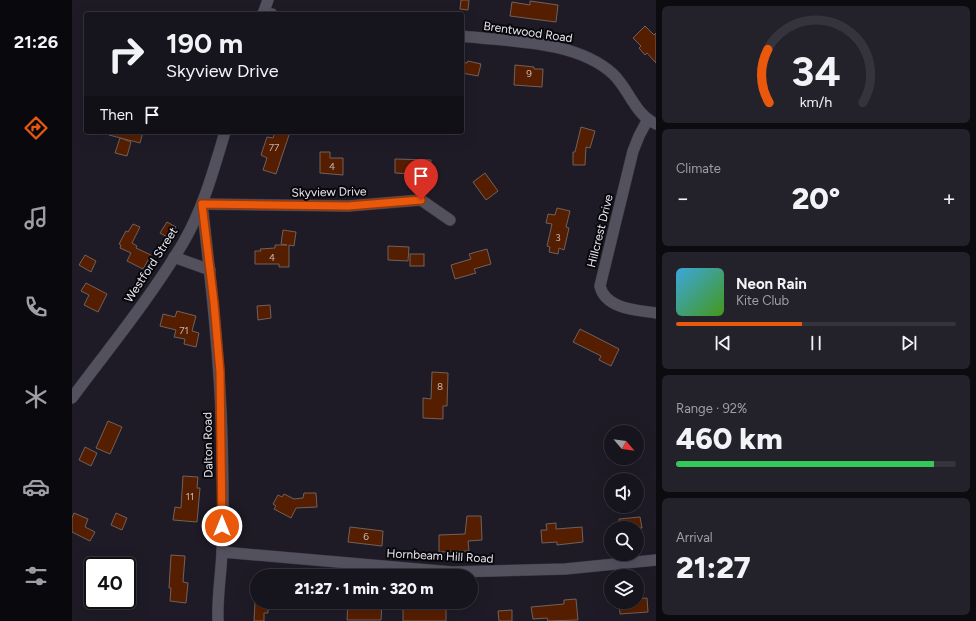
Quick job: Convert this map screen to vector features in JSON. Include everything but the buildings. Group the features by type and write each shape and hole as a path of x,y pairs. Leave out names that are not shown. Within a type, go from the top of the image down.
{"street":[{"path":"266,12 268,0"},
{"name":"Brentwood Road","path":"464,36 552,46 584,55 604,67 617,78 642,114 652,122"},
{"name":"Hillcrest Drive","path":"652,122 638,136 633,151 600,286 603,295 617,305 656,314"},
{"name":"Westford Street","path":"72,398 126,326 184,242 202,204 224,134"},
{"name":"Skyview Drive","path":"202,204 348,206 421,200 450,220"},
{"name":"Dalton Road","path":"202,204 220,372 222,552 217,601 218,621"},
{"path":"174,257 210,270"},
{"name":"Hornbeam Hill Road","path":"222,552 452,572 565,569 656,560"}],"route":[{"path":"222,526 220,372 214,303 202,204 348,206 421,200"}]}
